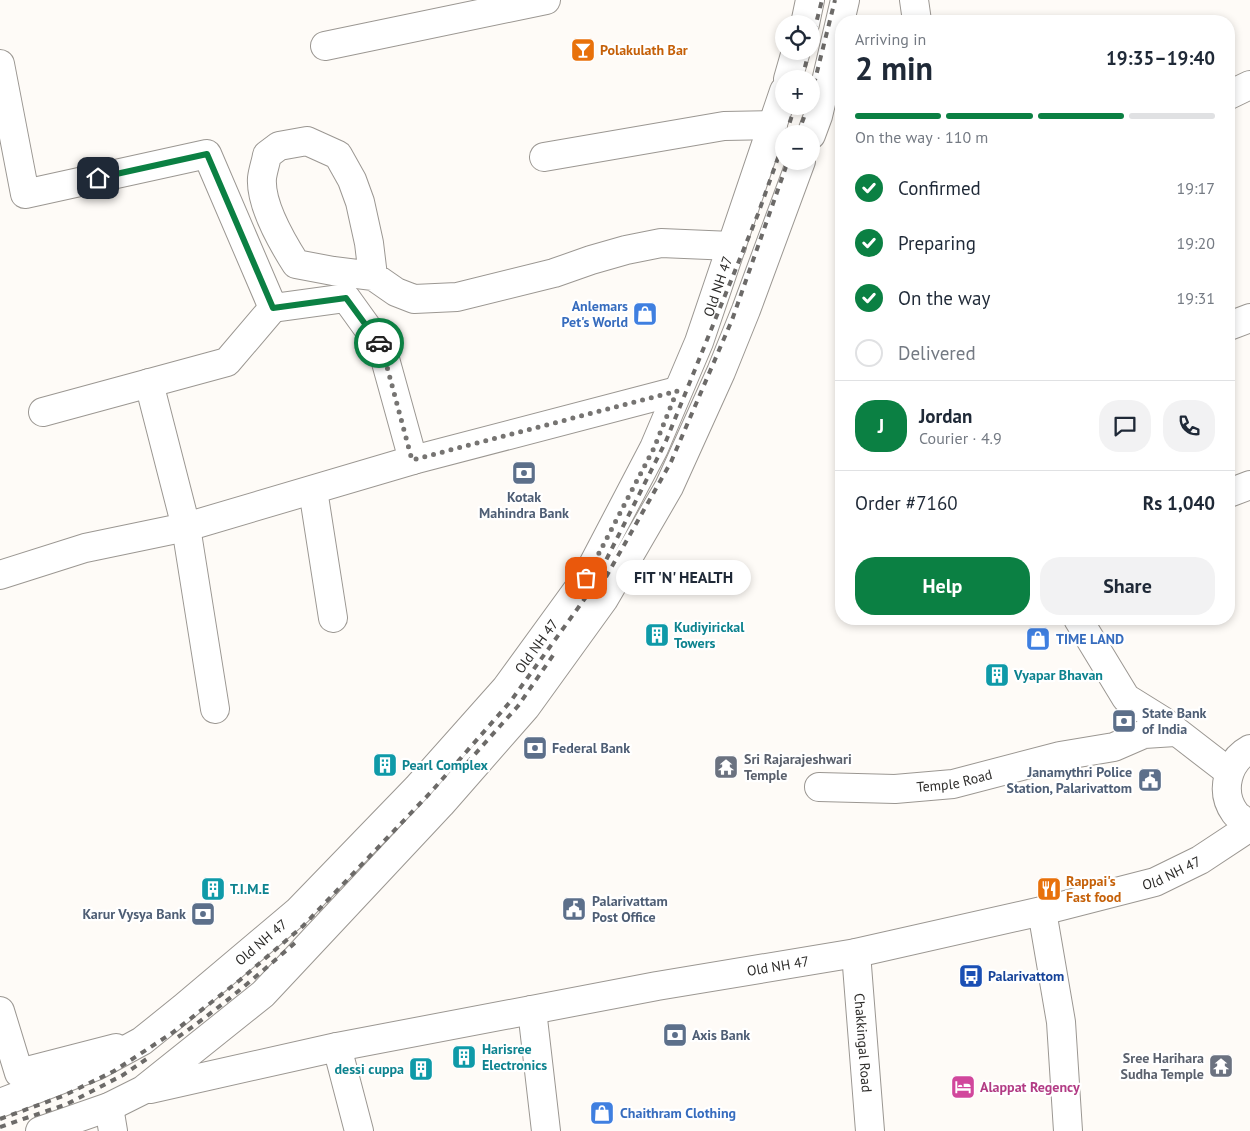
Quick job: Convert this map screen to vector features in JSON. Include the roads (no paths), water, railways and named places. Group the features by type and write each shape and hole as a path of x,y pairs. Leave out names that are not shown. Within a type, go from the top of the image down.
{"street":[{"path":"325,46 546,0"},
{"path":"807,15 810,0"},
{"path":"842,15 845,0"},
{"path":"914,0 916,15"},
{"path":"814,125 835,43"},
{"path":"0,64 25,194 207,154 273,308"},
{"path":"1235,92 1250,85"},
{"name":"Old NH 47","path":"0,1103 96,1066 142,1041 298,911 418,788 506,688 586,578 654,448 698,342 776,115"},
{"path":"544,157 724,126 773,125"},
{"path":"373,276 360,202 352,180 338,154 307,141 279,146 267,154 262,179 266,204 279,236 296,264 333,272 373,276 396,292 414,299 457,297 554,273 626,250 661,244 732,246"},
{"name":"Old NH 47","path":"40,1131 111,1119 143,1090 263,994 421,826 526,707 604,599 669,488 746,310 798,170"},
{"path":"43,412 226,362 273,308 346,298 382,348 412,460"},
{"path":"1235,324 1250,318"},
{"path":"150,383 186,527 215,709"},
{"path":"0,575 85,548 186,527 412,460 677,391"},
{"path":"1235,491 1250,485"},
{"path":"313,490 333,618"},
{"path":"1082,625 1126,698 1163,721 1229,772"},
{"name":"Temple Road","path":"819,787 895,789 953,784 1060,756 1114,747 1144,734 1175,732"},
{"path":"1250,749 1241,754 1229,772 1227,793 1235,813 1250,826"},
{"name":"Old NH 47","path":"143,1090 337,1047 657,986 856,953 1042,910 1155,882 1200,860 1250,826"},
{"path":"1042,910 1061,1022 1068,1131"},
{"name":"Chakkingal Road","path":"856,953 870,1131"},
{"path":"532,1010 546,1131"},
{"path":"0,1011 18,1073 142,1041"},
{"path":"337,1047 359,1131"}],"railway":[{"path":"818,15 822,0"},
{"path":"818,70 835,0"},
{"path":"804,70 807,60"},
{"path":"789,125 792,115"},
{"path":"801,125 805,115"},
{"path":"0,1119 63,1096 114,1071 172,1033 240,980 303,926 431,792 510,702 591,590 666,441 758,214 775,166"},
{"path":"606,577 671,462 732,320 785,170"},
{"path":"467,763 518,706 556,651"},
{"path":"178,1037 224,1003 296,942"},
{"path":"0,1127 67,1104 123,1075 151,1056"}],"place":[{"name":"Polakulath Bar","path":"583,50"},
{"name":"Anlemars Pet's World","path":"645,314"},
{"name":"Kotak Mahindra Bank","path":"524,473"},
{"name":"FIT 'N' HEALTH","path":"586,578"},
{"name":"Kudiyirickal Towers","path":"657,635"},
{"name":"TIME LAND","path":"1038,639"},
{"name":"Vyapar Bhavan","path":"997,675"},
{"name":"State Bank of India","path":"1124,721"},
{"name":"Federal Bank","path":"535,748"},
{"name":"Pearl Complex","path":"385,765"},
{"name":"Sri Rajarajeshwari Temple","path":"726,767"},
{"name":"Janamythri Police Station, Palarivattom","path":"1150,780"},
{"name":"T.I.M.E","path":"213,889"},
{"name":"Rappai's Fast food","path":"1049,889"},
{"name":"Palarivattam Post Office","path":"574,909"},
{"name":"Karur Vysya Bank","path":"203,914"},
{"name":"Palarivattom","path":"971,976"},
{"name":"Axis Bank","path":"675,1035"},
{"name":"Harisree Electronics","path":"464,1057"},
{"name":"Sree Harihara Sudha Temple","path":"1221,1066"},
{"name":"dessi cuppa","path":"421,1069"},
{"name":"Alappat Regency","path":"963,1087"},
{"name":"Chaithram Clothing","path":"602,1113"}]}
